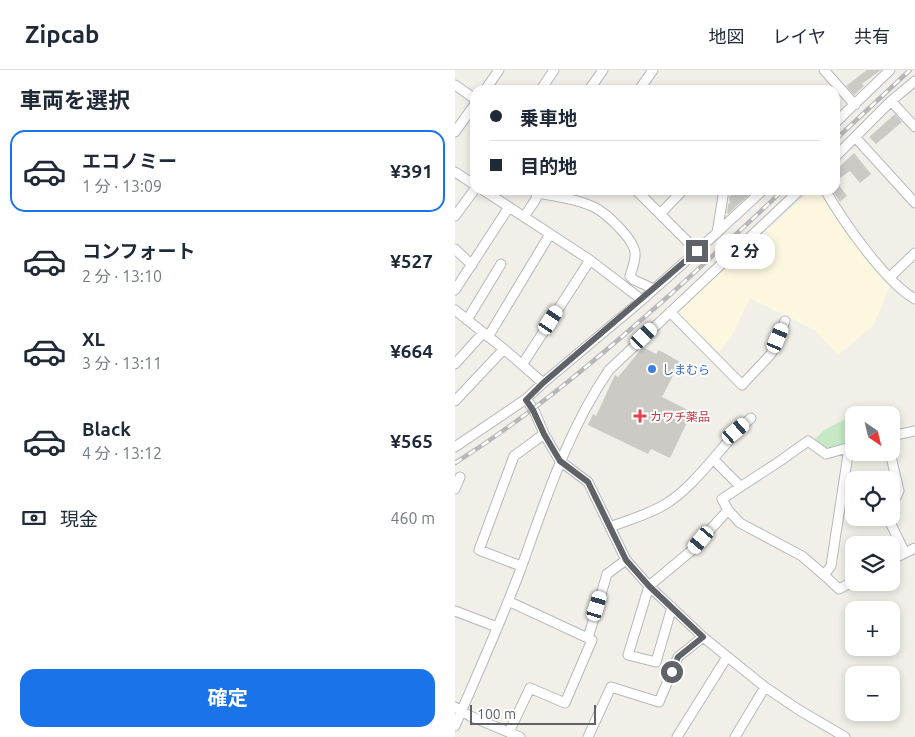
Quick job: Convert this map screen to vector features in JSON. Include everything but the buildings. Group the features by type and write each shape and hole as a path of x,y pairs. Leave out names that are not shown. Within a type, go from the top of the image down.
{"street":[{"path":"488,85 499,70"},
{"path":"544,85 554,70"},
{"path":"592,85 602,70"},
{"path":"642,85 653,70"},
{"path":"824,70 837,85"},
{"path":"840,118 890,70"},
{"path":"840,151 891,101 915,81"},
{"path":"455,85 470,96"},
{"path":"840,88 855,105"},
{"path":"891,101 915,127"},
{"path":"455,132 470,111"},
{"path":"855,137 915,203"},
{"path":"455,172 470,183"},
{"path":"455,216 470,194"},
{"path":"491,195 590,260 641,300"},
{"path":"524,217 536,195"},
{"path":"551,195 595,208 624,232 634,246 636,254 630,276 634,280 654,289"},
{"path":"641,195 697,251"},
{"path":"659,214 678,195"},
{"path":"717,233 723,195"},
{"path":"455,447 526,400 543,383 697,251 758,195"},
{"path":"455,726 458,709 508,601 560,461 599,385 609,370 795,195"},
{"path":"828,195 852,231 889,277 915,299"},
{"path":"455,290 509,207"},
{"path":"455,364 486,335 549,234"},
{"path":"455,249 472,265"},
{"path":"889,277 915,253"},
{"path":"522,365 590,260"},
{"path":"467,320 501,264"},
{"path":"455,310 543,383"},
{"path":"669,312 742,385 771,354 785,321"},
{"path":"455,401 504,349"},
{"path":"526,400 560,461 588,482 626,560 649,586 703,637 765,687 843,737"},
{"path":"610,527 664,505 682,491 713,459 736,431 751,418"},
{"path":"900,434 915,431"},
{"path":"521,566 479,550 514,456 544,434"},
{"path":"845,449 825,454 808,440 722,499 728,510 740,523 802,556 839,589 845,586"},
{"path":"713,459 740,486"},
{"path":"825,575 831,566 849,461"},
{"path":"455,489 460,477"},
{"path":"672,606 655,662 629,655 649,586 691,551 728,510"},
{"path":"892,526 905,553"},
{"path":"900,556 915,548"},
{"path":"588,638 607,574 626,560"},
{"path":"508,601 592,640 565,702 530,688 509,732"},
{"path":"455,611 497,627"},
{"path":"588,737 611,687 659,702 678,657 703,637"},
{"path":"677,737 727,657"},
{"path":"735,737 765,687"},
{"path":"458,709 520,737"}],"shaded area":[{"path":"806,195 822,195 836,217 891,284 873,326 838,355 815,330 750,298 731,338 719,352 676,312"}],"green space":[{"path":"845,419 845,445 826,451 813,441 824,430"}],"railway":[{"path":"840,135 910,70"},
{"path":"455,463 540,404 594,361 672,293 778,195"}],"place":[{"name":"しまむら","path":"652,369"},
{"name":"カワチ薬品","path":"640,416"}],"route":[{"path":"672,672 678,657 703,637 649,586 626,560 588,482 560,461 526,400 543,383 697,251"}]}
